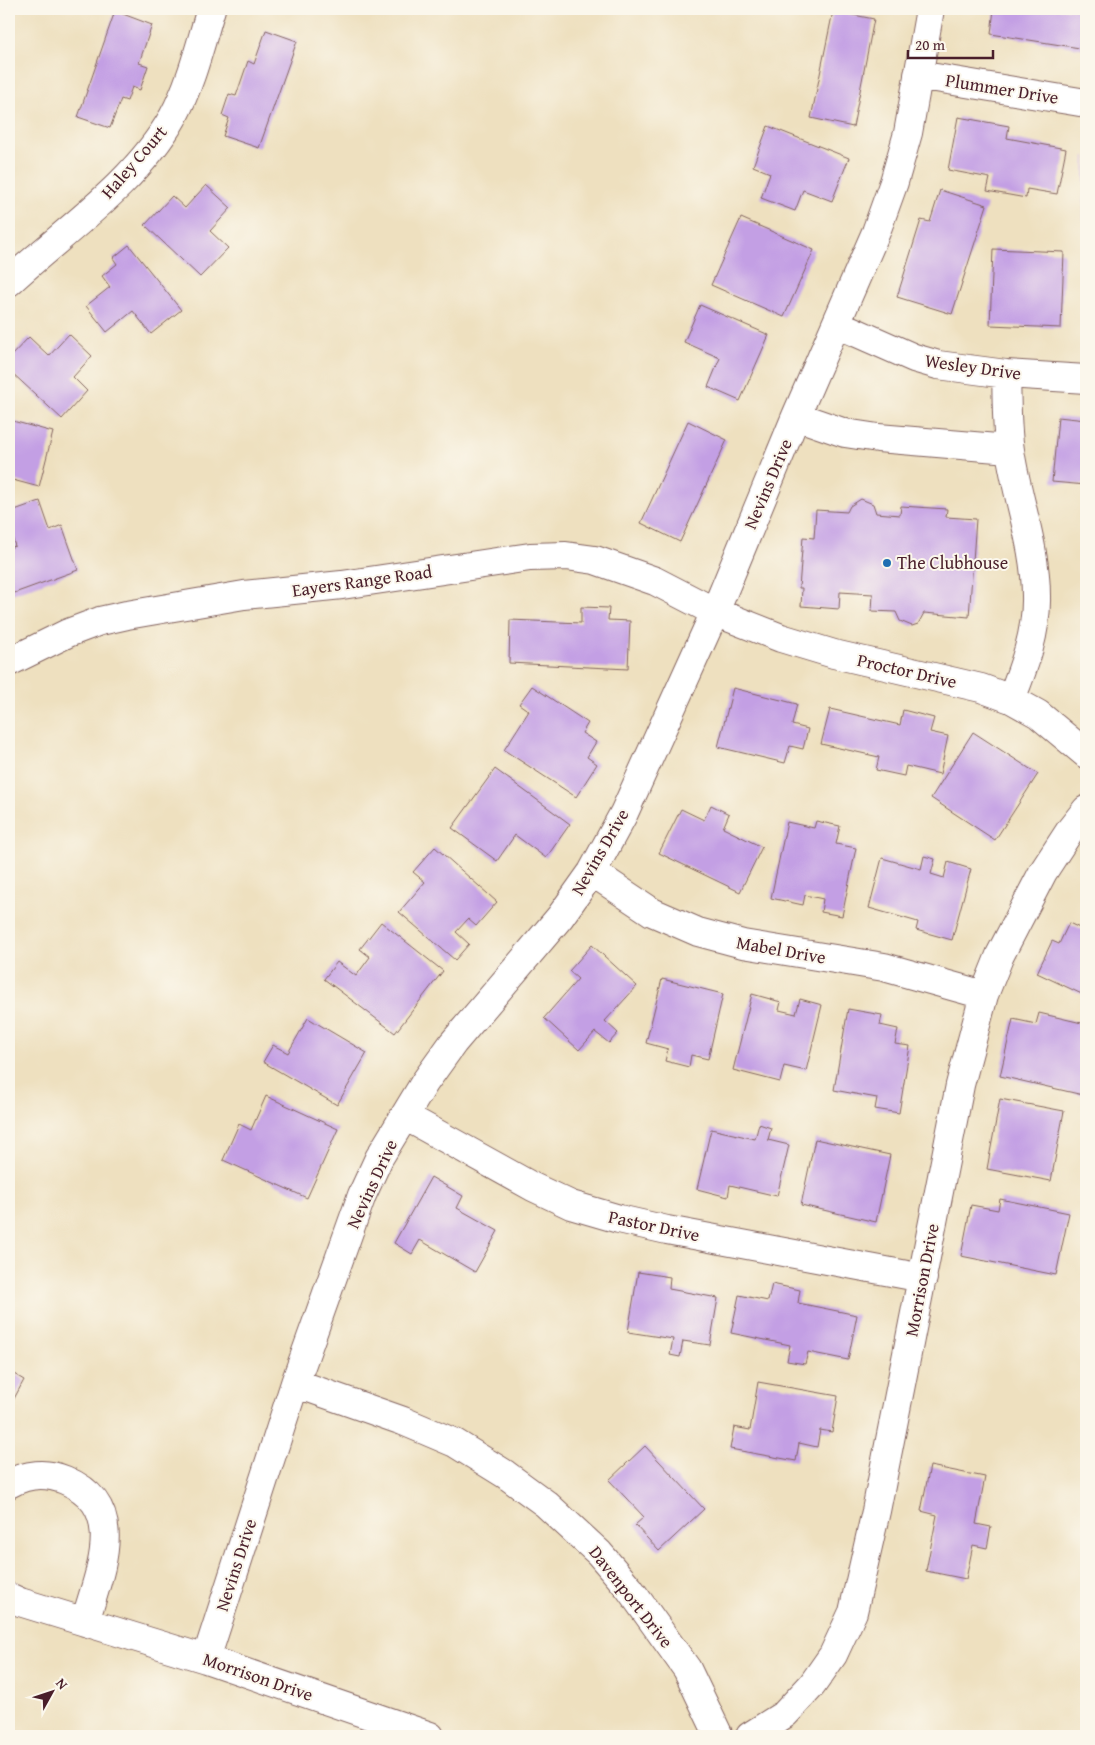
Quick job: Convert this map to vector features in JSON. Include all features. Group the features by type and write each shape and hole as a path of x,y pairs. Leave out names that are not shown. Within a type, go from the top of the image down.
{"street":[{"name":"Haley Court","path":"9,282 96,206 151,149 173,117 188,82 211,9"},
{"name":"Nevins Drive","path":"206,1660 295,1383 362,1195 379,1158 425,1082 453,1043 560,917 592,872 624,813 715,612 796,416 876,232 894,182 908,133 930,9"},
{"name":"Plummer Drive","path":"918,75 1086,103"},
{"name":"Wesley Drive","path":"837,324 914,358 938,365 1006,374 1086,379"},
{"path":"1006,374 1009,449 1033,561 1036,597 1032,633 1024,667 1011,699"},
{"path":"796,416 845,433 878,438 1009,449"},
{"name":"Eayers Range Road","path":"9,662 68,633 100,621 127,615 244,595 342,585 530,557 566,556 595,560 655,581 715,612"},
{"name":"Proctor Drive","path":"715,612 781,638 834,654 981,688 1011,699 1038,714 1086,754"},
{"name":"Morrison Drive","path":"750,1736 785,1714 812,1685 833,1654 853,1612 876,1511 960,1085 984,995 1004,947 1043,872 1086,810"},
{"name":"Mabel Drive","path":"592,872 652,912 698,932 742,944 884,967 984,995"},
{"name":"Pastor Drive","path":"404,1116 533,1187 571,1205 619,1220 923,1278"},
{"name":"Davenport Drive","path":"295,1383 403,1421 455,1443 526,1488 599,1553 629,1588 687,1669 719,1736"},
{"path":"9,1484 30,1476 58,1477 83,1490 93,1500 100,1512 106,1539 105,1553 84,1622"},
{"name":"Morrison Drive","path":"9,1597 206,1660 430,1736"}],"building":[{"path":"994,9 1078,9 1086,11 1086,49 991,34"},
{"path":"115,11 152,25 139,63 148,66 140,90 132,87 127,101 121,99 110,128 78,117"},
{"path":"833,11 874,19 853,127 811,118"},
{"path":"266,30 297,41 259,148 223,136 229,118 222,115 229,94 236,96 248,61 254,64"},
{"path":"958,117 1009,126 1007,138 1066,149 1057,194 1027,189 1026,198 987,191 990,178 948,170"},
{"path":"768,126 849,158 832,201 803,190 795,211 761,198 770,173 753,166"},
{"path":"1085,156 1086,220 1083,220"},
{"path":"206,185 231,208 210,231 228,248 200,277 145,225 172,196 185,208"},
{"path":"940,190 987,205 952,314 897,297 921,220 930,222"},
{"path":"741,218 814,250 784,317 711,285"},
{"path":"129,245 181,310 151,334 133,311 107,332 86,306 110,287 102,276 117,264 113,258"},
{"path":"993,249 1064,252 1061,328 990,325"},
{"path":"700,305 769,335 740,401 708,387 720,358 684,342"},
{"path":"69,334 92,356 73,377 87,391 62,419 9,370 9,358 29,337 49,356"},
{"path":"1058,417 1086,420 1086,485 1052,482"},
{"path":"9,420 53,432 39,487 9,479"},
{"path":"688,421 727,440 680,542 641,523"},
{"name":"The Clubhouse","path":"861,499 873,504 876,513 900,515 901,506 947,509 946,517 976,519 969,617 924,613 918,624 912,626 900,621 896,612 872,611 873,594 840,592 839,609 801,606 802,588 799,588 803,537 814,538 816,510 847,512 850,506"},
{"path":"40,501 50,530 62,525 78,570 9,595 9,548 15,546 9,527 9,512"},
{"path":"581,607 609,608 608,620 630,621 628,669 509,663 510,620 581,623"},
{"path":"532,686 588,723 582,733 596,742 587,757 597,764 576,797 504,750 529,711 519,704"},
{"path":"733,688 797,704 792,725 808,729 803,749 790,746 785,763 718,747"},
{"path":"830,709 900,725 903,710 934,718 930,732 948,736 940,774 906,766 904,776 876,770 879,757 821,744"},
{"path":"973,732 1038,774 995,840 931,798"},
{"path":"495,769 570,824 546,858 515,835 497,861 452,828"},
{"path":"711,805 729,814 723,828 762,847 740,892 659,853 681,809 704,820"},
{"path":"816,821 840,826 836,844 856,848 842,916 821,912 823,899 805,895 803,905 771,898 787,822 814,828"},
{"path":"435,847 497,902 476,926 468,919 456,932 469,944 455,960 399,912 425,882 413,872"},
{"path":"924,856 935,859 931,874 944,878 948,862 971,869 952,940 916,930 918,922 869,908 882,858 921,869"},
{"path":"381,922 443,971 395,1033 324,979 337,962 356,976 370,957 360,949"},
{"path":"1069,923 1086,931 1086,996 1037,973 1052,941 1059,944"},
{"path":"592,945 637,986 605,1021 618,1033 609,1043 595,1032 579,1050 544,1018 578,979 569,971"},
{"path":"662,979 723,994 708,1059 691,1055 689,1067 665,1061 668,1049 646,1043"},
{"path":"752,994 781,1002 779,1010 796,1014 800,999 822,1005 806,1071 784,1066 780,1082 733,1070"},
{"path":"848,1009 882,1015 880,1025 898,1029 895,1044 910,1046 899,1113 875,1109 877,1098 834,1090"},
{"path":"1039,1013 1086,1024 1086,1081 1083,1095 1000,1076 1013,1019 1036,1024"},
{"path":"308,1018 367,1053 337,1105 263,1062 273,1045 288,1053"},
{"path":"266,1096 338,1129 307,1198 223,1160 239,1124 251,1130"},
{"path":"1000,1099 1064,1111 1051,1181 987,1169"},
{"path":"759,1124 771,1128 768,1140 789,1145 777,1196 730,1185 728,1197 697,1189 711,1129 755,1139"},
{"path":"815,1139 890,1155 876,1222 801,1205"},
{"path":"431,1177 463,1196 457,1208 498,1231 475,1272 420,1240 412,1254 394,1243"},
{"path":"1000,1199 1069,1213 1056,1275 961,1256 971,1205 998,1210"},
{"path":"638,1272 670,1277 669,1289 718,1298 710,1345 683,1341 680,1357 670,1355 673,1339 628,1332"},
{"path":"772,1284 800,1290 798,1303 857,1315 848,1360 808,1352 805,1364 787,1361 790,1345 731,1333 739,1295 768,1301"},
{"path":"9,1371 24,1380 9,1408"},
{"path":"758,1382 838,1396 832,1432 820,1430 817,1447 799,1443 796,1461 730,1449 734,1427 750,1430"},
{"path":"645,1446 704,1509 659,1551 635,1525 644,1517 609,1480"},
{"path":"930,1466 985,1477 976,1524 991,1527 987,1548 973,1545 966,1579 926,1571 937,1515 921,1511"}],"place":[{"name":"The Clubhouse","path":"887,563"}]}
